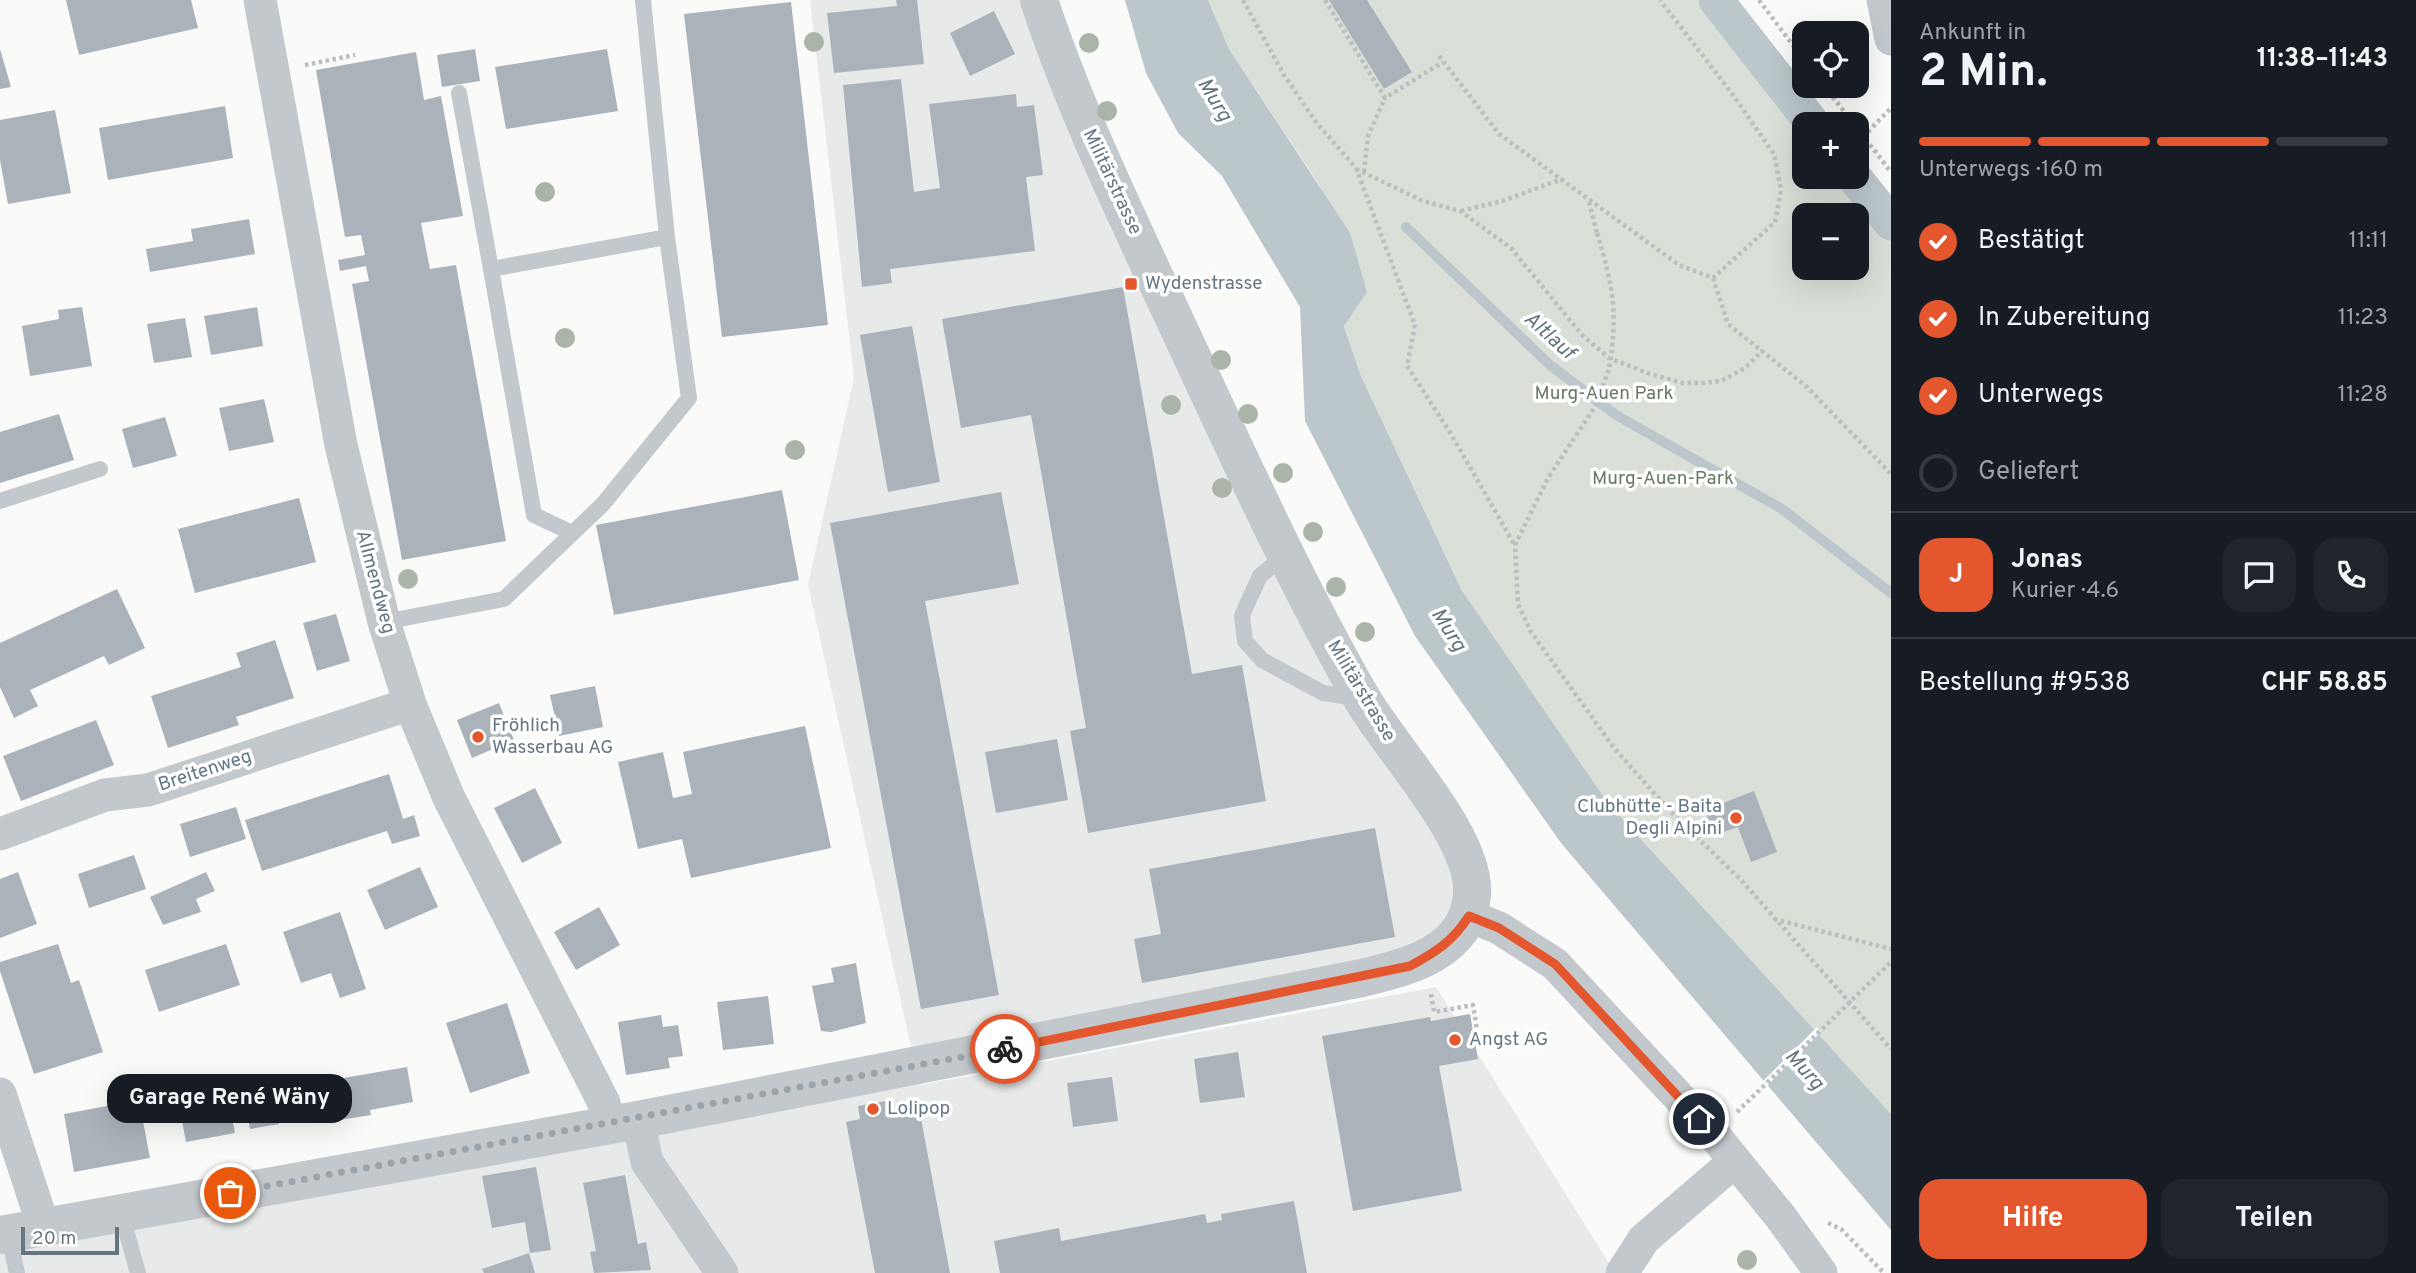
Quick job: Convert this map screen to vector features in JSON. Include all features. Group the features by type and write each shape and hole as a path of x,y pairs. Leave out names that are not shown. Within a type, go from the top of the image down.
{"street":[{"name":"Allmendweg","path":"260,0 341,445 384,622 410,704 449,798 604,1103 623,1122 647,1163 722,1273"},
{"name":"Militärstrasse","path":"1039,0 1083,118 1285,555 1361,698 1450,827 1467,859 1473,892 1469,916"},
{"path":"1883,0 1891,36"},
{"name":"Breitenweg","path":"0,834 105,794 148,790 410,704"},
{"path":"0,1094 18,1232 623,1122 1362,978 1410,966 1440,950 1457,935 1469,916 1499,928 1555,964 1735,1160 1821,1273"},
{"path":"1622,1273 1644,1239 1735,1160"}],"lane":[{"path":"384,622 504,599 603,503 689,398 667,237 643,0"},
{"path":"459,93 534,515 572,534"},
{"path":"491,269 667,237"},
{"path":"0,501 100,469"},
{"path":"1285,555 1260,576 1251,595 1242,616 1245,641 1262,660 1323,693 1342,698 1361,698"},
{"path":"121,1213 138,1273"},
{"path":"17,1273 18,1232"}],"path":[{"path":"1243,0 1316,122 1356,169 1415,325 1407,366 1451,434 1515,545"},
{"path":"1325,0 1385,98"},
{"path":"1660,0 1733,94 1774,154 1781,190 1775,222 1713,278"},
{"path":"1759,0 1792,44"},
{"path":"273,71 355,55"},
{"path":"1439,56 1499,134 1679,265 1713,278"},
{"path":"1364,172 1368,136 1385,98 1443,62"},
{"path":"1833,98 1844,112"},
{"path":"1869,131 1891,108"},
{"path":"1869,144 1891,172"},
{"path":"1356,169 1423,201 1460,211 1511,247 1582,335 1609,358 1683,383 1702,383 1721,381 1745,368 1763,350"},
{"path":"1460,211 1502,201 1562,179"},
{"path":"1588,201 1615,301 1616,325 1609,370 1594,408 1548,478 1515,545 1518,604 1531,632 1614,748 1670,811 1741,880 1846,1004 1891,1049"},
{"path":"1713,278 1728,324 1807,387 1891,474"},
{"path":"1774,918 1891,949"},
{"path":"1731,1118 1891,962"},
{"path":"1430,991 1434,1012 1473,1005 1477,1030"}],"shaded area":[{"path":"810,0 1041,0 1258,500 1450,827 1469,916 1378,958 912,1052 921,1085 1436,987 1615,1273 0,1273 0,1217 912,1051 808,585 854,378"}],"green space":[{"name":"Murg-Auen-Park","path":"1208,0 1712,0 1797,112 1792,112 1792,189 1858,189 1891,227 1891,1114 1608,803 1461,589 1361,376 1344,325 1320,186 1229,49"}],"water":[{"name":"Murg","path":"1125,0 1208,0 1229,49 1350,233 1367,292 1344,326 1361,376 1461,589 1608,803 1891,1114 1891,1230 1561,843 1415,636 1305,421 1300,307 1222,176 1178,133 1146,73"}],"pier":[{"path":"1817,1027 1821,1032 1765,1088 1761,1083"}],"building":[{"path":"66,0 191,0 198,28 79,55"},
{"path":"896,0 917,0 924,64 834,73 827,13 897,6"},
{"path":"1329,0 1367,0 1412,72 1384,89"},
{"path":"791,2 828,325 722,337 684,14"},
{"path":"994,11 1015,54 970,76 950,33"},
{"path":"0,49 11,87 0,89"},
{"path":"475,49 480,81 442,87 437,55"},
{"path":"607,49 618,111 506,129 495,67"},
{"path":"416,52 424,100 441,96 463,216 421,223 430,269 456,265 506,541 402,560 352,284 369,281 366,266 340,271 338,260 365,255 361,235 345,237 316,70"},
{"path":"901,79 914,192 940,188 929,104 1016,94 1017,107 1034,105 1043,175 1026,177 1035,251 890,269 892,283 862,287 843,85"},
{"path":"225,106 233,158 108,180 99,128"},
{"path":"55,110 71,193 8,204 0,160 0,120"},
{"path":"249,219 255,254 150,272 146,249 193,241 191,229"},
{"path":"1123,287 1192,674 1242,665 1266,801 1088,833 1070,731 1086,728 1031,415 961,428 942,319"},
{"path":"82,307 92,366 30,376 22,326 59,319 58,310"},
{"path":"257,307 263,346 211,355 204,316"},
{"path":"185,318 192,357 154,363 147,324"},
{"path":"912,326 940,482 888,492 860,335"},
{"path":"264,399 274,442 229,451 219,408"},
{"path":"59,414 74,460 0,483 0,432"},
{"path":"165,417 177,456 133,468 122,429"},
{"path":"782,490 799,580 614,615 596,525"},
{"path":"1001,492 1019,584 925,601 999,995 921,1009 830,523"},
{"path":"299,498 316,562 195,593 178,529"},
{"path":"117,589 145,648 109,665 104,656 30,690 38,706 14,718 0,687 0,643"},
{"path":"336,614 350,661 317,671 303,623"},
{"path":"275,640 294,698 236,717 239,725 168,748 151,696 241,667 236,653"},
{"path":"595,686 603,727 559,736 550,695"},
{"path":"499,703 514,740 472,758 457,720"},
{"path":"96,720 114,765 21,801 3,756"},
{"path":"805,726 831,848 691,878 682,839 638,849 618,762 663,752 673,798 692,794 683,752"},
{"path":"1057,739 1068,800 996,813 985,752"},
{"path":"389,774 403,819 414,815 420,836 392,844 387,831 262,871 245,820"},
{"path":"535,788 562,843 522,863 494,808"},
{"name":"Clubhütte - Baita Degli Alpini","path":"1754,791 1777,852 1751,862 1738,827 1715,835 1705,810"},
{"path":"236,807 246,839 190,857 180,824"},
{"path":"1375,828 1395,937 1142,983 1134,939 1161,934 1149,869"},
{"path":"134,855 146,889 89,908 78,874"},
{"path":"420,867 438,907 385,930 367,890"},
{"path":"18,872 37,924 0,938 0,879"},
{"path":"206,872 215,891 196,899 201,912 163,925 150,897"},
{"path":"599,907 620,945 576,970 554,932"},
{"path":"340,912 366,989 340,998 331,973 301,983 283,932"},
{"path":"58,944 71,983 79,980 103,1052 34,1074 0,971 0,962"},
{"path":"226,944 240,985 159,1012 145,970"},
{"path":"856,963 866,1023 831,1032 821,1031 812,986 834,982 831,968"},
{"path":"768,996 774,1044 723,1050 717,1002"},
{"path":"507,1003 530,1073 470,1093 446,1023"},
{"path":"1470,1014 1478,1059 1439,1066 1462,1191 1353,1211 1322,1036 1430,1017 1431,1021"},
{"path":"661,1015 663,1027 678,1025 683,1056 668,1058 670,1068 626,1075 618,1022"},
{"path":"1238,1052 1245,1097 1200,1103 1194,1059"},
{"path":"407,1067 413,1102 370,1110 371,1115 327,1122 327,1116 286,1123 280,1089"},
{"path":"1112,1077 1118,1121 1073,1127 1067,1083"},
{"path":"226,1084 235,1133 186,1142 177,1094"},
{"path":"273,1093 279,1124 250,1129 244,1099"},
{"path":"139,1100 150,1158 74,1172 64,1114"},
{"path":"886,1101 889,1113 919,1108 950,1273 875,1273 846,1122 860,1119 858,1106"},
{"path":"536,1167 551,1250 530,1253 525,1222 492,1228 482,1176"},
{"path":"625,1175 638,1244 646,1242 651,1270 594,1273 590,1252 596,1251 583,1183"},
{"path":"1294,1201 1307,1273 1000,1273 994,1241 1059,1228 1061,1241 1205,1214 1207,1223 1222,1220 1221,1214"},
{"path":"529,1253 535,1273 484,1273 482,1269"}],"waterway":[{"path":"1716,0 1804,112"},
{"path":"1864,189 1891,223"},
{"name":"Altlauf","path":"1406,227 1550,365 1616,415 1782,509 1891,593"}],"way so far":[{"path":"230,1193 638,1120 1005,1049"}],"place":[{"name":"Wydenstrasse","path":"1131,284"},
{"name":"Fröhlich Wasserbau AG","path":"478,737"},
{"name":"Clubhütte - Baita Degli Alpini","path":"1736,818"},
{"name":"Angst AG","path":"1455,1040"},
{"name":"Lolipop","path":"873,1109"},
{"name":"Garage René Wäny","path":"230,1193"}],"route":[{"path":"1005,1049 1362,978 1410,966 1440,950 1457,935 1469,916 1499,928 1555,964 1699,1119"}],"park label":[{"name":"Murg-Auen Park","path":"1604,394"}]}
